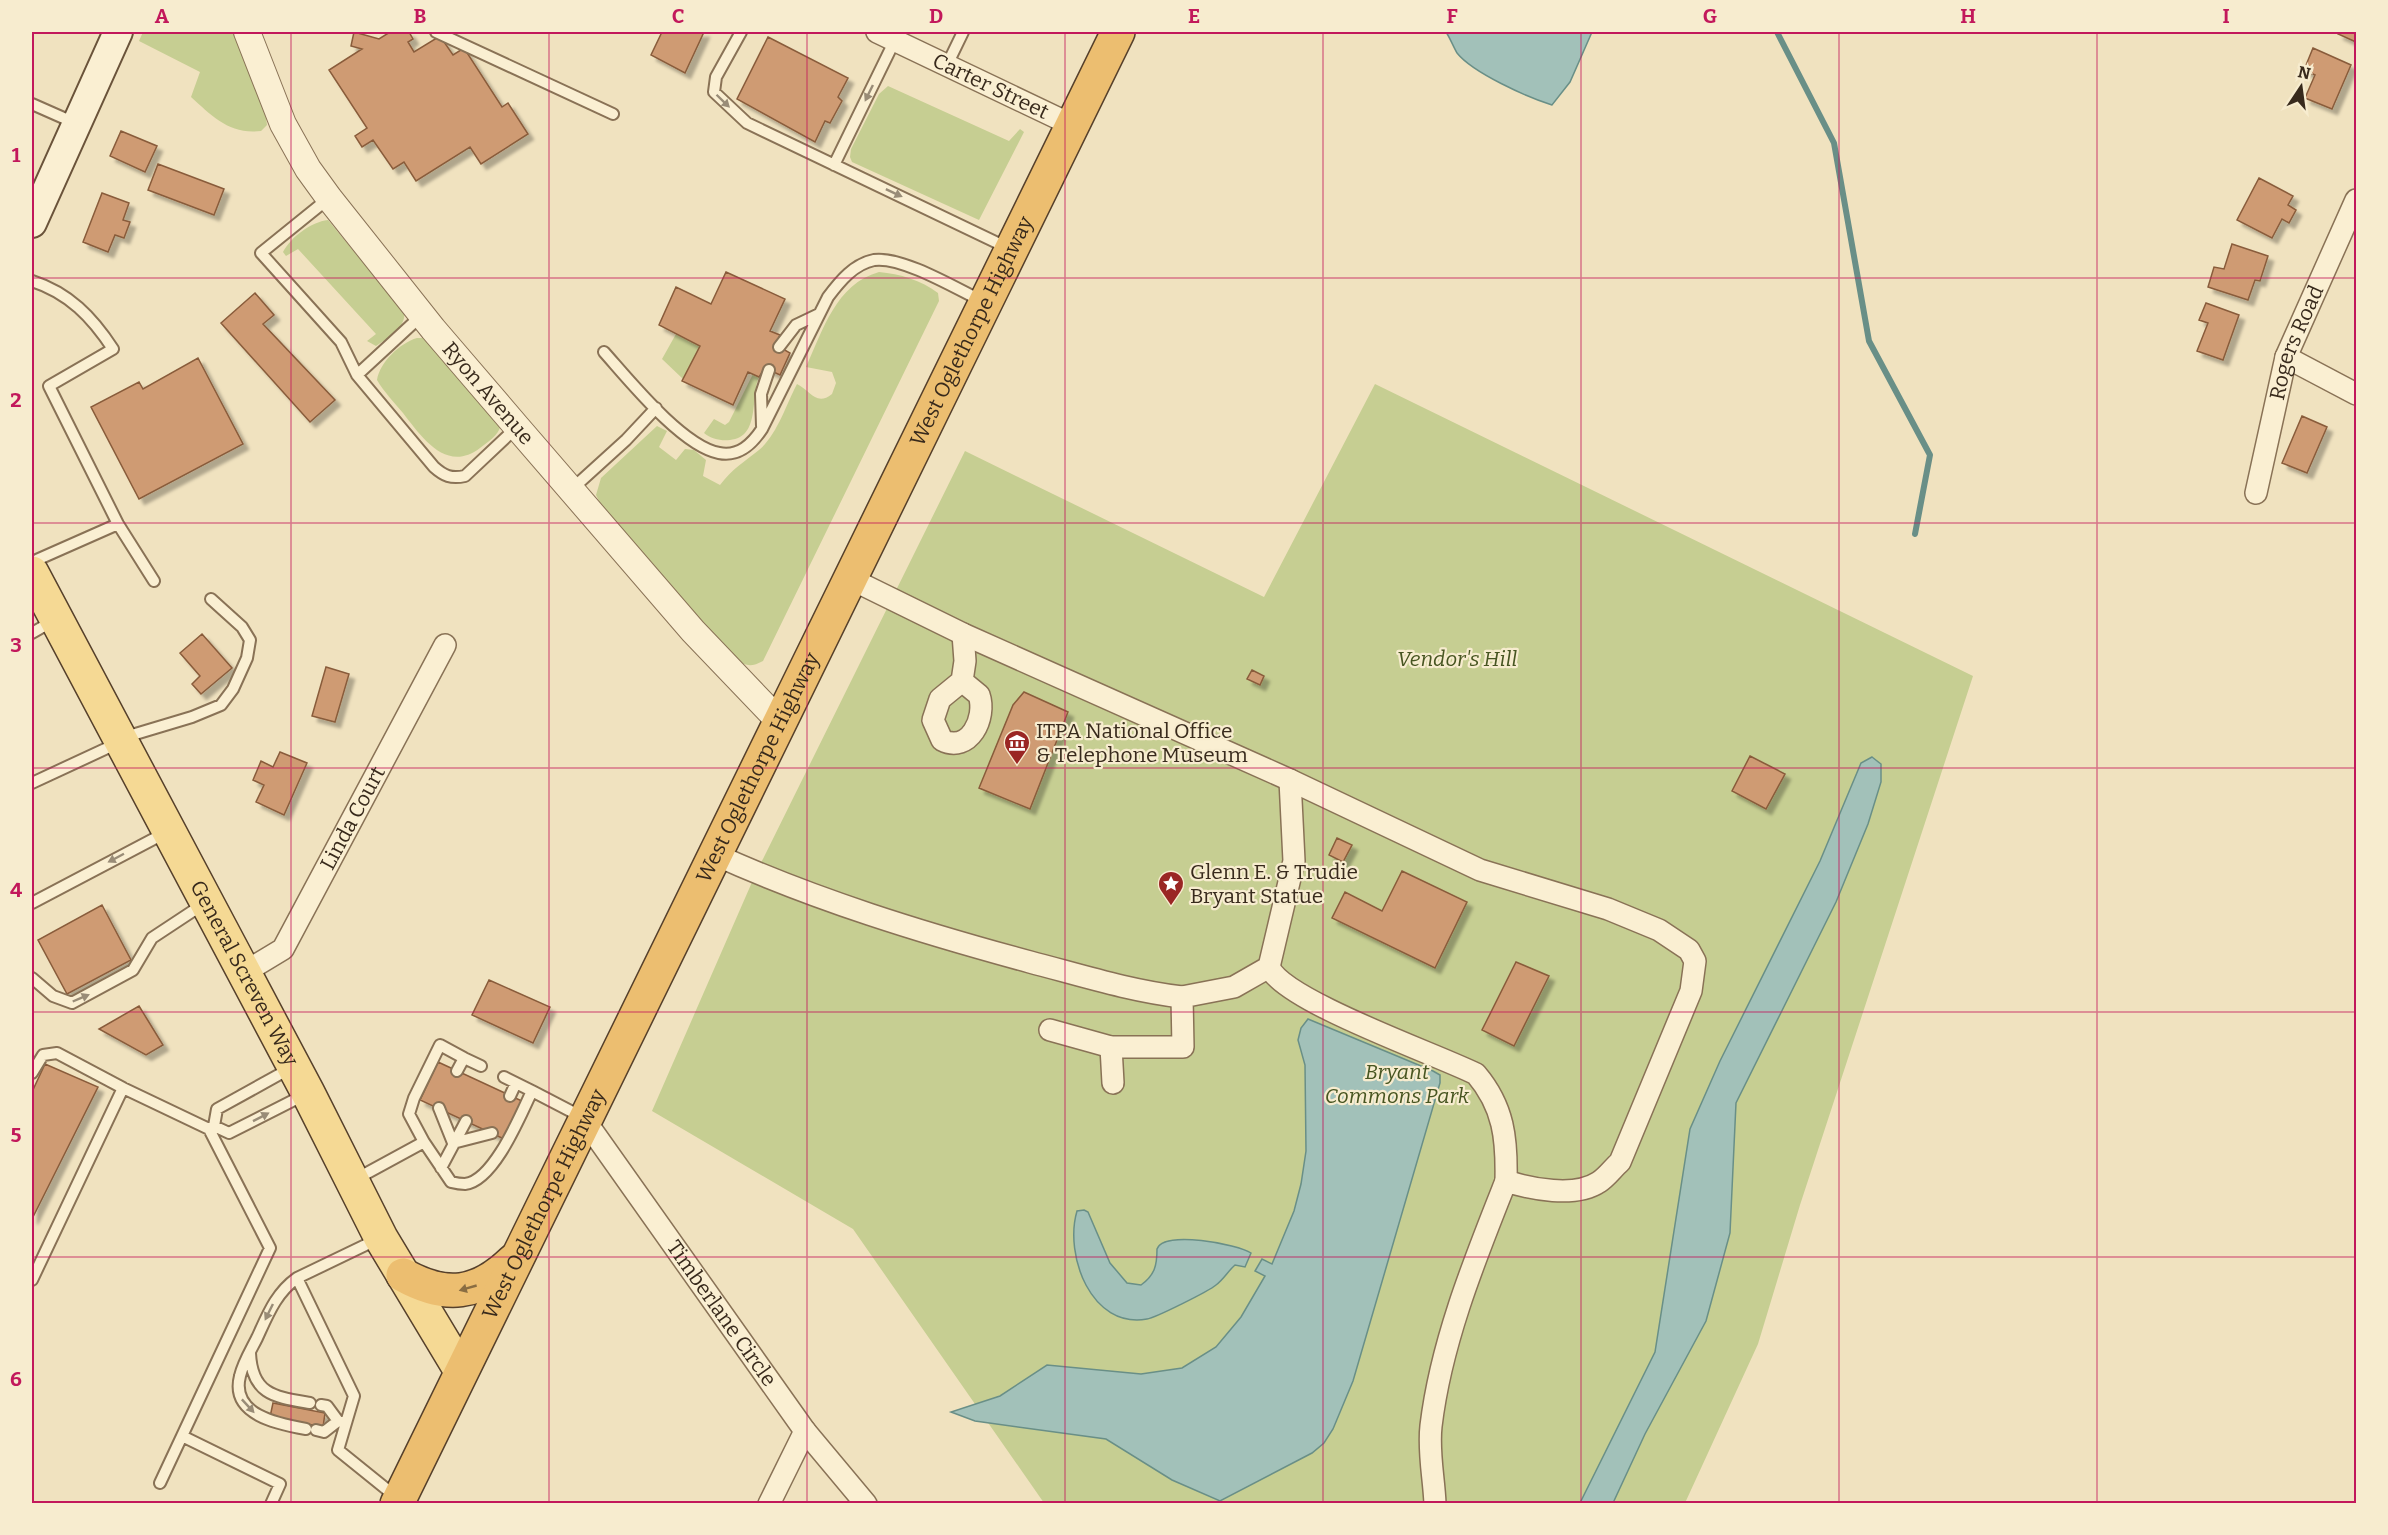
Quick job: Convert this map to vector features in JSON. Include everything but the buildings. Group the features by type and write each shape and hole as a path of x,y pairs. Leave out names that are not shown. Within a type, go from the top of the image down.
{"highway":[{"name":"West Oglethorpe Highway","path":"398,1502 1118,32"},
{"path":"403,1275 423,1286 447,1291 463,1291 500,1273 516,1257"}],"main road":[{"path":"32,223 118,32"},
{"name":"General Screven Way","path":"32,573 44,626 120,740 301,1080 381,1238 461,1371"}],"street":[{"name":"Ryon Avenue","path":"247,32 283,124 308,169 329,198 422,315 571,490 693,631 779,722"},
{"name":"Carter Street","path":"886,36 1072,125"},
{"name":"Rogers Road","path":"2256,493 2286,357 2356,200"},
{"path":"2286,357 2356,394"},
{"path":"849,578 963,634 1290,780 1480,870 1608,909 1659,930 1689,950 1695,961 1691,990 1620,1162 1598,1183 1563,1191 1530,1189 1506,1181"},
{"path":"962,681 965,660 963,634"},
{"name":"Linda Court","path":"243,974 283,949 445,645"},
{"path":"1290,780 1294,861 1269,967 1276,979 1311,1002 1476,1074 1492,1093 1506,1138 1506,1181 1461,1307 1437,1392 1431,1447 1436,1503"},
{"path":"714,854 756,873 922,932 1090,978 1182,997 1234,987 1269,967"},
{"path":"1050,1030 1111,1047 1183,1047 1182,997"},
{"path":"1111,1047 1113,1083"},
{"name":"Timberlane Circle","path":"584,1119 805,1431 866,1503"},
{"path":"769,1503 805,1431"}],"lane":[{"path":"436,32 613,114"},
{"path":"741,32 716,77 714,92 747,123 1011,249"},
{"path":"947,65 963,32"},
{"path":"834,165 886,36"},
{"path":"32,104 77,123"},
{"path":"329,198 261,253 341,342 357,375 434,466 442,474 453,478 465,476 517,427"},
{"path":"604,352 656,408 689,438 720,453 734,453 745,448 762,429 819,315 841,279 860,266 874,260 894,262 985,302"},
{"path":"32,281 49,286 78,305 97,324 113,349 49,386 118,524 154,581"},
{"path":"357,375 422,315"},
{"path":"779,347 796,325 819,315"},
{"path":"762,429 762,385 769,370"},
{"path":"571,490 626,440 656,408"},
{"path":"32,562 118,524"},
{"path":"32,783 120,740 192,717 221,705 233,689 247,658 250,640 242,627 211,599"},
{"path":"32,903 168,831"},
{"path":"32,978 53,996 72,1003 133,970 152,938 206,903"},
{"path":"481,1066 440,1045 414,1098 409,1114 424,1143 451,1182 465,1184 474,1180 491,1164 508,1142 532,1090"},
{"path":"32,1073 43,1055 57,1053 123,1088 229,1133 301,1080"},
{"path":"457,1071 464,1058"},
{"path":"504,1077 584,1119"},
{"path":"160,1483 270,1248 211,1127 217,1109 301,1080"},
{"path":"510,1096 516,1083"},
{"path":"32,1280 123,1088"},
{"path":"439,1108 453,1143"},
{"path":"441,1168 466,1121"},
{"path":"453,1143 492,1133"},
{"path":"353,1181 424,1143"},
{"path":"342,1422 324,1432 272,1423 252,1412 240,1397 239,1378 281,1289 297,1278 381,1238"},
{"path":"297,1278 354,1396 342,1422 338,1450 398,1502"},
{"path":"250,1353 251,1367 257,1383 268,1393 327,1406 342,1422"},
{"path":"182,1436 280,1484 271,1503"}],"green space":[{"path":"143,32 238,32 265,110 267,125 261,131 240,130 214,117 191,97 200,72 139,41"},
{"path":"888,86 1009,141 1020,129 1024,132 979,220 852,162 851,149 879,94"},
{"path":"328,220 404,312 399,328 376,346 367,341 376,334 298,249 286,256 283,252 302,231"},
{"path":"879,272 917,281 938,293 939,301 763,661 753,665 743,664 736,661 601,505 596,495 601,478 657,426 667,431 659,447 676,460 685,449 694,450 706,460 703,476 720,485 765,444 776,428 797,384 817,398 826,398 832,394 836,383 832,372 806,367 825,324 841,298 864,278"},
{"path":"676,334 700,346 683,379 662,359"},
{"path":"417,338 428,338 501,425 493,438 468,455 456,457 445,454 426,441 377,380 386,360 404,344"},
{"path":"753,374 759,377 753,414 746,432 730,440 720,440 704,433 714,419 725,425 729,422"},
{"name":"Bryant Commons Park","path":"1375,384 1973,676 1800,1205 1758,1344 1685,1503 1044,1503 853,1229 652,1111 756,873 965,451 1264,597"}],"water":[{"path":"1446,32 1592,32 1570,82 1552,105 1515,90 1475,68 1457,53"},
{"path":"1872,757 1881,764 1881,782 1868,824 1836,902 1736,1103 1730,1233 1706,1321 1645,1434 1613,1503 1580,1503 1655,1352 1690,1129 1720,1061 1820,861 1861,763"},
{"path":"1308,1019 1440,1075 1440,1083 1353,1381 1333,1429 1324,1443 1312,1453 1220,1501 1172,1480 1106,1439 975,1421 951,1412 1000,1396 1047,1365 1141,1374 1182,1368 1216,1347 1241,1317 1265,1276 1255,1271 1262,1259 1272,1264 1294,1211 1306,1151 1305,1065 1298,1040 1301,1028"},
{"path":"1077,1211 1088,1212 1110,1263 1127,1283 1141,1285 1146,1281 1154,1269 1157,1249 1162,1243 1172,1240 1201,1240 1232,1246 1251,1253 1245,1267 1235,1265 1219,1283 1203,1293 1147,1319 1127,1319 1111,1313 1097,1301 1086,1285 1079,1267 1074,1229"}],"waterway":[{"path":"1777,32 1834,143 1869,341 1930,455 1915,534"}],"place":[{"name":"ITPA National Office & Telephone Museum","path":"1017,766"},
{"name":"Glenn E. & Trudie Bryant Statue","path":"1171,907"}],"park label":[{"name":"Vendor's Hill","path":"1457,659"}]}
